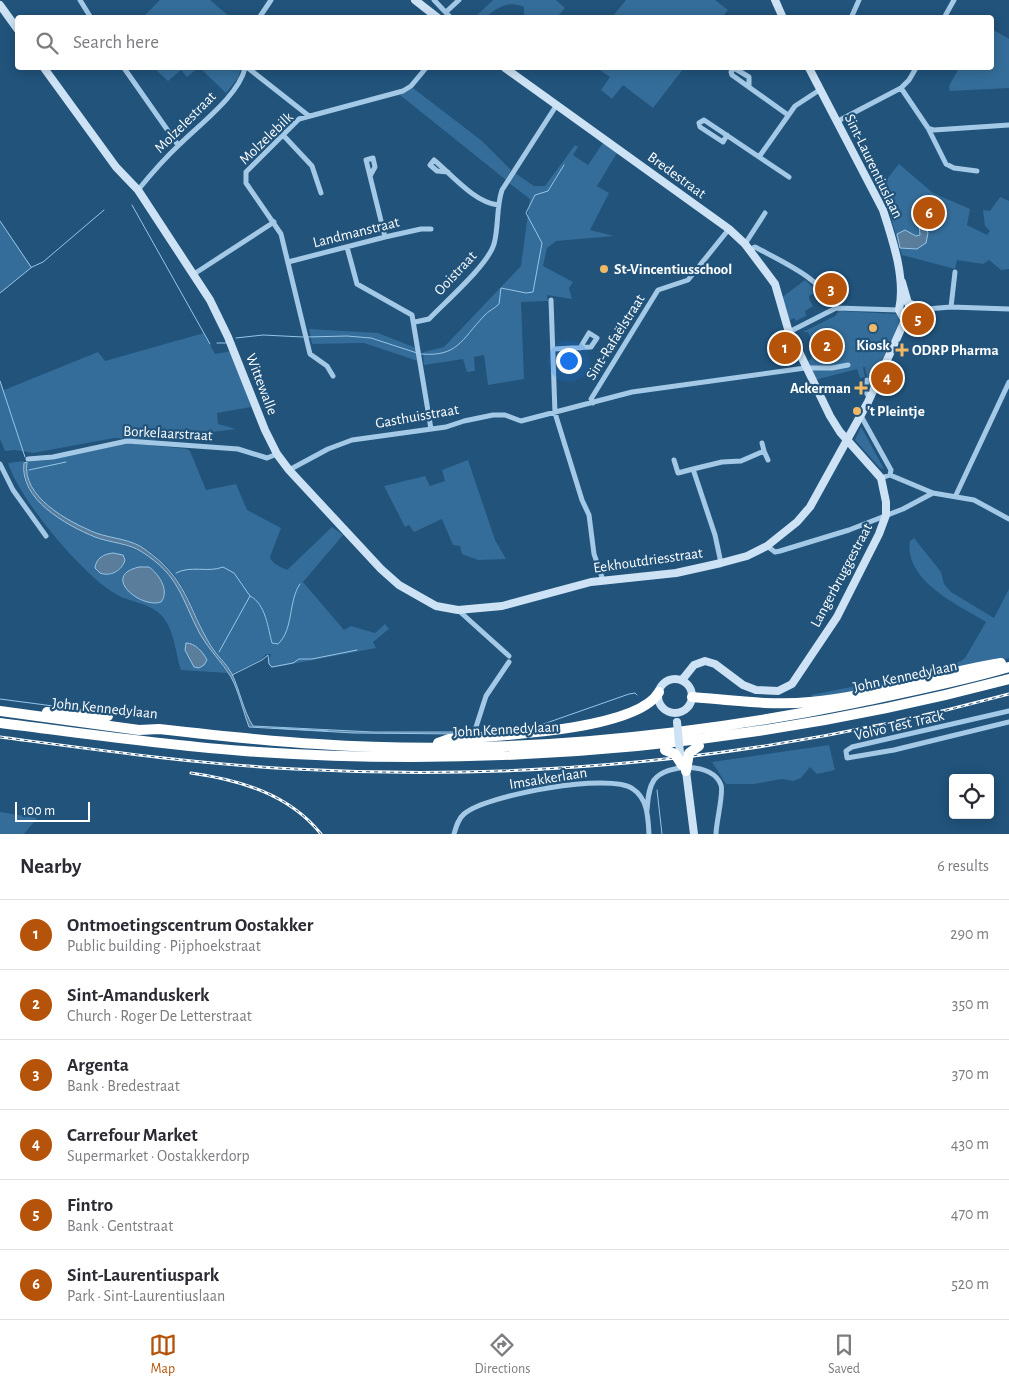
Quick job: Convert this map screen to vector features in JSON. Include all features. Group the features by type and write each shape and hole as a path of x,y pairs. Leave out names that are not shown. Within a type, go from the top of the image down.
{"highway":[{"path":"692,697 780,704 812,702 921,682 1009,662"},
{"name":"John Kennedylaan","path":"0,707 133,724 154,724 312,739 438,743 612,733 783,712 897,690 1009,662"},
{"name":"John Kennedylaan","path":"0,711 138,730 159,729 319,744 452,747 542,743 652,734 780,717 876,699 1009,667"},
{"name":"John Kennedylaan","path":"0,723 244,751 406,757 512,756 610,750 714,738 877,712 1009,679"},
{"path":"438,743 466,738 536,734 615,717 650,703 659,692"},
{"path":"42,712 108,716"},
{"path":"684,770 689,753 699,746 848,721 877,712"},
{"path":"466,738 472,734 476,726"},
{"path":"476,726 478,734 484,737"},
{"path":"406,757 521,760 596,757 665,750 675,754 684,770"}],"street":[{"path":"80,0 88,15"},
{"path":"262,15 271,0"},
{"path":"414,0 434,15"},
{"path":"434,0 448,15"},
{"path":"446,12 459,0"},
{"path":"774,0 782,15"},
{"path":"852,15 859,0"},
{"path":"946,15 954,0"},
{"path":"0,5 15,26"},
{"name":"Wittewalle","path":"45,70 116,167 138,190 194,274 222,321 255,406 277,454 289,470 357,546 399,585 436,606 458,610"},
{"path":"125,70 178,145"},
{"name":"Molzelestraat","path":"138,190 178,145 230,94 243,76 244,70"},
{"path":"250,70 308,116"},
{"name":"Molzelebilk","path":"333,376 327,366 312,357 281,234 244,178 246,172 299,119 403,91 411,86 424,70"},
{"name":"Bredestraat","path":"508,70 728,229 747,247 755,247 786,263 824,291 836,308"},
{"name":"Sint-Laurentiuslaan","path":"811,70 883,210 892,237 901,281 903,306"},
{"path":"838,121 900,88 909,80 915,70"},
{"path":"748,87 788,115"},
{"path":"900,88 928,128 946,164 954,168 977,171"},
{"path":"759,157 788,115 803,99 821,89"},
{"name":"Ooistraat","path":"415,322 429,319 487,258 494,245 498,205 502,190 556,106"},
{"path":"727,135 723,142 700,128 699,124 704,120 727,135 789,177"},
{"path":"928,128 934,130 1009,125"},
{"path":"283,135 312,166 321,192"},
{"path":"448,172 484,203 498,205"},
{"path":"370,176 385,237"},
{"path":"765,213 747,247 775,284 789,332 805,368 835,424 881,478 886,515 849,530 780,551 776,552 767,546"},
{"path":"194,274 274,222"},
{"name":"Landmanstraat","path":"288,262 420,229 431,230"},
{"name":"Sint-Rafaëlstraat","path":"593,403 592,399 596,391 658,290 688,280 728,229"},
{"path":"346,247 357,284 412,315 415,322 431,429"},
{"path":"951,307 955,272"},
{"path":"551,300 555,413 582,500 589,515 594,554 603,580"},
{"path":"789,332 836,308 903,306 914,310 951,307 1009,309"},
{"path":"903,306 901,316 906,318 912,315 914,310"},
{"name":"Eekhoutdriesstraat","path":"458,610 502,606 603,580 676,573 747,556 767,546 797,522 810,507 870,397 906,318"},
{"path":"554,349 580,348"},
{"name":"Gasthuisstraat","path":"289,470 328,449 352,440 431,429 493,416 505,415 522,421 632,392 805,368 832,368 848,365"},
{"path":"867,380 866,393 870,397"},
{"path":"956,495 1009,382"},
{"path":"860,416 891,470 890,475"},
{"name":"Borkelaarstraat","path":"28,459 53,456 126,441 238,450 266,458 277,454"},
{"path":"762,443 768,460"},
{"path":"674,460 678,473 741,461 764,451"},
{"path":"0,464 13,490 46,536"},
{"path":"693,469 714,535 720,563"},
{"path":"881,478 890,475 933,493 956,495 974,500 1009,519"},
{"name":"Langerbruggestraat","path":"659,692 668,681 682,680 694,665 705,661 714,664 743,685 769,692 778,691 792,684 837,617 879,534 886,515 931,496 933,493"},
{"path":"458,610 509,656"},
{"path":"476,726 486,696 509,662"},
{"path":"682,680 690,687 692,697 689,705 682,711 679,722 690,834"},
{"path":"659,692 659,698 663,707 673,712 679,722"},
{"path":"673,712 682,711"},
{"name":"Volvo Test Track","path":"1009,711 852,747 846,751 847,758 894,750 1009,722"},
{"path":"649,834 647,813 651,786 661,774 672,770 702,768 717,777 722,788 716,834"},
{"path":"684,770 694,834"},
{"name":"Imsakkerlaan","path":"454,834 459,819 469,810 514,795 558,787 617,782 626,785 640,795 647,813"}],"shaded area":[{"path":"160,0 210,0 228,15 145,15"},
{"path":"493,0 556,0 565,8 559,15 524,15 524,7 509,4 489,15 477,15"},
{"path":"626,0 715,0 728,10 724,15 614,15"},
{"path":"994,30 1009,39 1009,88 950,91 949,86 958,70 994,70"},
{"path":"156,70 181,70 168,81"},
{"path":"181,70 196,70 187,77"},
{"path":"202,70 240,70 238,78 226,93"},
{"path":"600,70 682,70 653,108 623,85 612,99 601,90 610,77"},
{"path":"413,88 482,141 511,170 506,180 400,95"},
{"path":"603,143 617,153 597,186 609,193 590,230 614,236 556,241 547,248 543,266 573,282 569,288 572,299 547,295 548,301 521,302 524,379 488,385 484,355 474,357 475,371 467,372 463,359 424,365 423,352 444,347 521,266 530,199 509,183 515,173 534,186 545,186 575,145 578,147 573,155 588,165"},
{"path":"899,164 933,193 970,209 967,225 987,235 990,231 985,226 983,210 990,211 1000,197 1009,201 1009,269 1001,270 989,260 983,264 957,260 955,269 902,255 887,205 879,189"},
{"path":"932,207 935,215 925,225 928,233 926,243 917,249 900,248 897,234 905,230 916,236 920,235 919,224 921,217 927,208"},
{"path":"0,221 32,267 0,293"},
{"path":"805,280 817,291 809,296 813,306 805,311 806,316 796,321 794,318 788,321 781,298"},
{"path":"839,311 897,314 901,319 869,388 865,367 863,367 865,377 860,378 857,369 815,380 805,363 816,352 808,332 803,332 835,316"},
{"path":"309,329 378,333 416,348 418,361 364,343 312,344"},
{"path":"204,333 215,354 232,351 251,407 217,413 218,424 236,429 212,432 155,429 155,440 114,438 33,453 15,450 5,451 0,439 0,381 4,390 98,352 105,361"},
{"path":"861,427 884,469 880,468 855,440"},
{"path":"128,443 187,449 190,451 206,490 236,484 247,510 281,528 270,557 275,563 287,570 332,527 343,535 303,582 344,630 351,626 375,633 385,624 389,629 373,642 376,648 271,668 268,663 271,654 266,654 262,659 232,674 208,640 177,579 159,559 137,544 102,535 73,522 49,507 31,486 27,475 27,462 55,459"},
{"path":"468,460 495,540 506,559 478,560 462,554 460,546 453,545 442,519 414,532 409,525 405,527 384,486 425,476 430,486 445,481 442,470"},
{"path":"24,461 26,484 38,500 57,516 89,534 139,551 162,567 175,583 185,600 201,636 227,673 181,670 170,628 162,616 152,608 114,593 85,570 38,515 14,478 8,463","holes":["143,567 148,568 158,576 165,595 145,601 137,597 123,578 130,570"]},
{"path":"27,462 27,475 31,486 49,507 73,522 96,533 141,546 160,561 170,572 179,583 211,646 232,674 253,726 373,732 463,732 463,734 354,733 249,727 231,677 200,634 172,579 155,561 137,549 95,537 58,518 37,499 29,488 24,476 24,463"},
{"path":"914,538 941,572 944,584 951,592 994,618 1009,589 1009,658 963,671 815,698 811,695 931,671 965,658 986,622 948,599 924,580 915,568 910,555 910,541"},
{"path":"107,554 123,555 125,560 123,564 112,574 100,573 95,568 97,562"},
{"path":"139,567 149,567 160,578 164,588 161,602 144,601 135,596 124,584 123,577 128,571"},
{"path":"186,643 196,646 201,651 207,660 204,665 199,668 194,667 185,650"},
{"path":"829,745 835,770 817,774 810,767 801,778 793,781 782,779 754,784 726,784 712,762"},
{"path":"0,812 37,818 24,834 0,834"}],"waterway":[{"path":"421,354 443,353 458,345 486,314 499,304 501,288 526,293 533,292 542,243 526,213 535,195 548,191 564,165"},
{"path":"132,205 210,344"},
{"path":"0,293 32,267 43,262 104,210"},
{"path":"0,221 31,267"},
{"path":"236,338 263,335 303,337"},
{"path":"307,337 347,336 371,338 417,353"},
{"path":"217,343 226,343"},
{"path":"0,381 25,457"},
{"path":"29,470 66,462"},
{"path":"176,573 223,567 234,573 250,596"},
{"path":"219,652 250,596 260,605 263,611 272,643 278,644 283,638 289,623 294,598 300,584"},
{"path":"232,675 268,655 269,664 272,667 293,663 299,659 312,659 357,650"},
{"path":"535,727 629,694 635,693 637,695"},
{"path":"0,699 76,709"},
{"path":"272,728 328,731"},
{"path":"657,790 662,834"}],"railway":[{"path":"0,737 147,756 258,767 385,772 475,772 565,768 655,760 744,749 922,716 1009,694"},
{"path":"191,773 227,780 262,791 294,809 321,834"}],"place":[{"name":"Sint-Laurentiuspark","path":"929,213"},
{"name":"St-Vincentiusschool","path":"604,269"},
{"name":"Argenta","path":"831,289"},
{"name":"Fintro","path":"918,319"},
{"name":"Kiosk","path":"873,328"},
{"name":"Sint-Amanduskerk","path":"827,346"},
{"name":"Ontmoetingscentrum Oostakker","path":"785,348"},
{"name":"ODRP Pharma","path":"902,350"},
{"name":"Carrefour Market","path":"887,378"},
{"name":"Ackerman","path":"861,388"},
{"name":"'t Pleintje","path":"857,411"}]}
